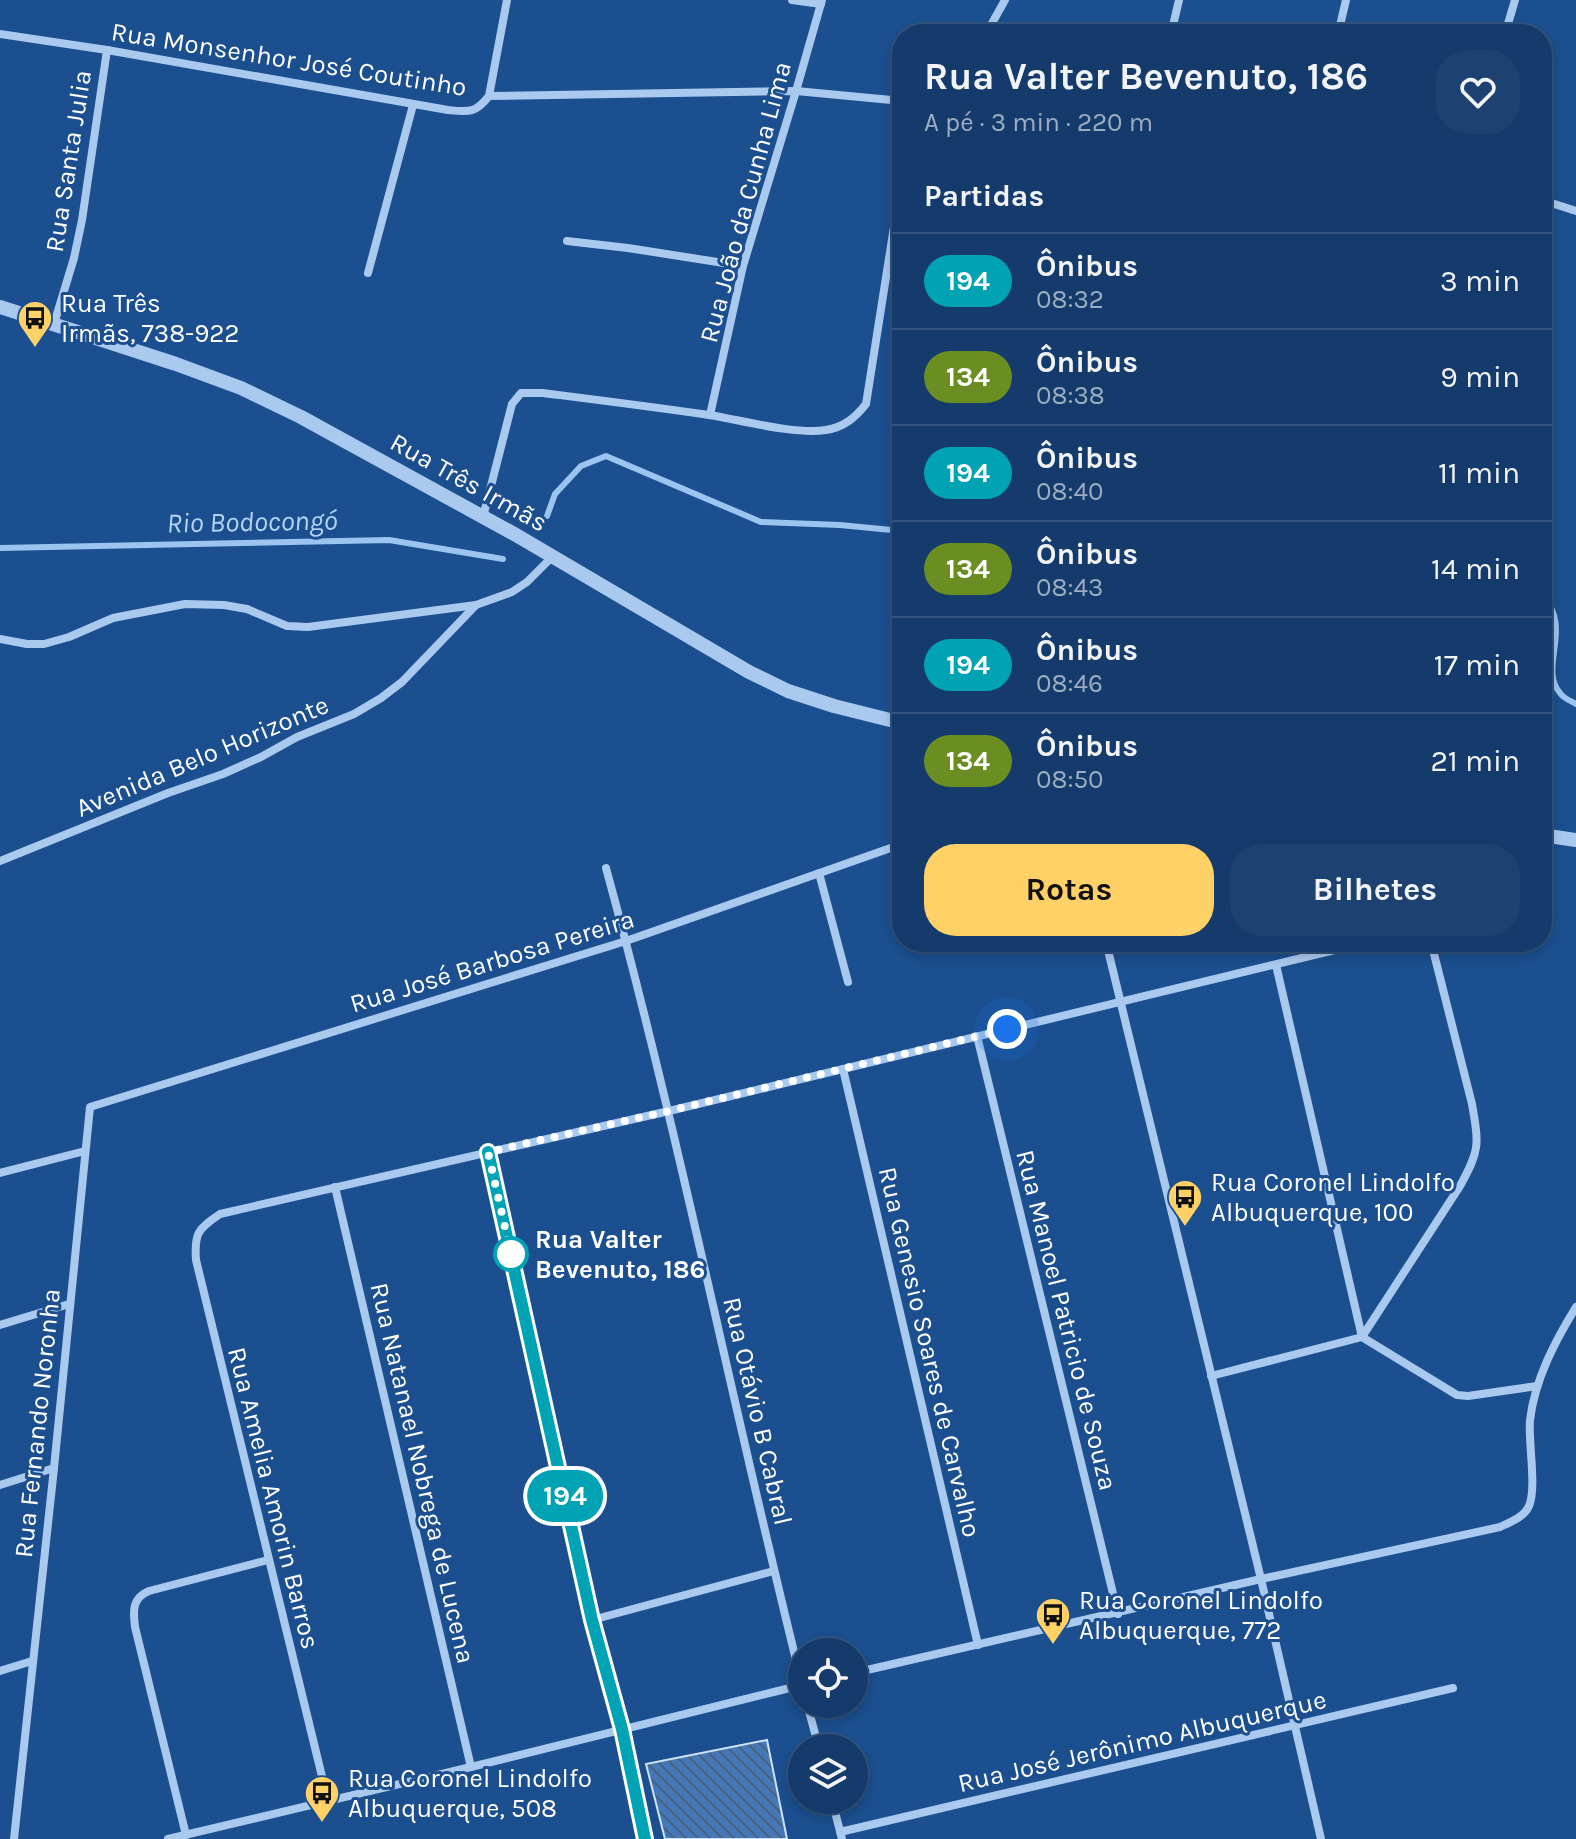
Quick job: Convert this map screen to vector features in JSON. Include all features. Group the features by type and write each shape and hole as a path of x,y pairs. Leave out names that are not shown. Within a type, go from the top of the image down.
{"street":[{"path":"489,96 507,0"},
{"path":"792,0 821,2"},
{"path":"992,24 1005,0"},
{"path":"1173,24 1179,0"},
{"path":"1340,24 1346,0"},
{"path":"1508,24 1515,0"},
{"name":"Rua João da Cunha Lima","path":"710,415 743,266 821,2"},
{"name":"Rua Monsenhor José Coutinho","path":"0,34 466,112 475,110 489,96 796,91 892,100"},
{"name":"Rua Santa Julia","path":"54,324 82,220 107,50"},
{"path":"368,273 413,105"},
{"path":"1552,203 1576,211"},
{"path":"483,517 512,404 521,393 543,393 710,415 798,430 822,431 840,427 855,418 866,404 892,239"},
{"path":"567,241 743,266"},
{"name":"Rua Três Irmãs","path":"0,307 241,388 301,417 516,535 749,672 788,691 892,720"},
{"path":"0,639 44,644 113,618 185,604 247,609 287,626 308,627 476,605 512,592 527,582 550,555"},
{"name":"Avenida Belo Horizonte","path":"0,861 223,774 297,737 354,714 402,682 476,605"},
{"path":"1552,836 1576,840"},
{"name":"Rua José Barbosa Pereira","path":"90,1107 626,941 892,847"},
{"name":"Rua Otávio B Cabral","path":"606,868 669,1111 790,1638"},
{"path":"819,873 848,982"},
{"path":"1109,952 1321,1839"},
{"path":"335,1187 669,1111 1328,952"},
{"path":"1211,1376 1362,1337 1473,1162 1477,1149 1472,1104 1434,952"},
{"path":"1276,965 1362,1337 1457,1395 1537,1386"},
{"name":"Rua Manoel Patricio de Souza","path":"977,1036 1118,1614"},
{"name":"Rua Genesio Soares de Carvalho","path":"843,1069 978,1645"},
{"name":"Rua Fernando Noronha","path":"14,1839 90,1107"},
{"path":"0,1173 85,1151"},
{"path":"488,1152 592,1620 622,1729 645,1839"},
{"name":"Rua Amelia Amorin Barros","path":"328,1801 196,1260 195,1243 197,1233 220,1214 335,1187"},
{"name":"Rua Natanael Nobrega de Lucena","path":"335,1187 471,1767"},
{"path":"0,1325 69,1304"},
{"path":"868,1670 1500,1527 1521,1517 1529,1507 1532,1493 1530,1421 1537,1386 1576,1307"},
{"path":"0,1485 54,1468"},
{"path":"186,1835 135,1627 135,1601 141,1594 268,1560"},
{"path":"592,1620 774,1571"},
{"path":"0,1671 32,1661"},
{"path":"168,1839 788,1688"},
{"name":"Rua José Jerônimo Albuquerque","path":"841,1835 1453,1688"},
{"path":"836,1814 841,1835"}],"building":[{"path":"767,1740 787,1839 665,1839 646,1764"}],"waterway":[{"name":"Rio Bodocongó","path":"547,516 555,494 581,466 606,456 761,522 892,530"},
{"name":"Rio Bodocongó","path":"0,548 389,540 503,559"},
{"name":"Rio Bodocongó","path":"1552,611 1556,633 1552,672"},
{"name":"Rio Bodocongó","path":"1552,672 1561,695 1576,704"}],"bus line":[{"name":"194","path":"488,1152 592,1620 622,1729 645,1839"}],"place":[{"name":"Rua Três Irmãs, 738-922","path":"35,349"},
{"name":"Rua Coronel Lindolfo Albuquerque, 100","path":"1185,1228"},
{"name":"Rua Valter Bevenuto, 186","path":"511,1254"},
{"name":"Rua Coronel Lindolfo Albuquerque, 772","path":"1053,1646"},
{"name":"Rua Coronel Lindolfo Albuquerque, 508","path":"322,1824"}],"route":[{"path":"511,1254 488,1152 1007,1029"}]}
